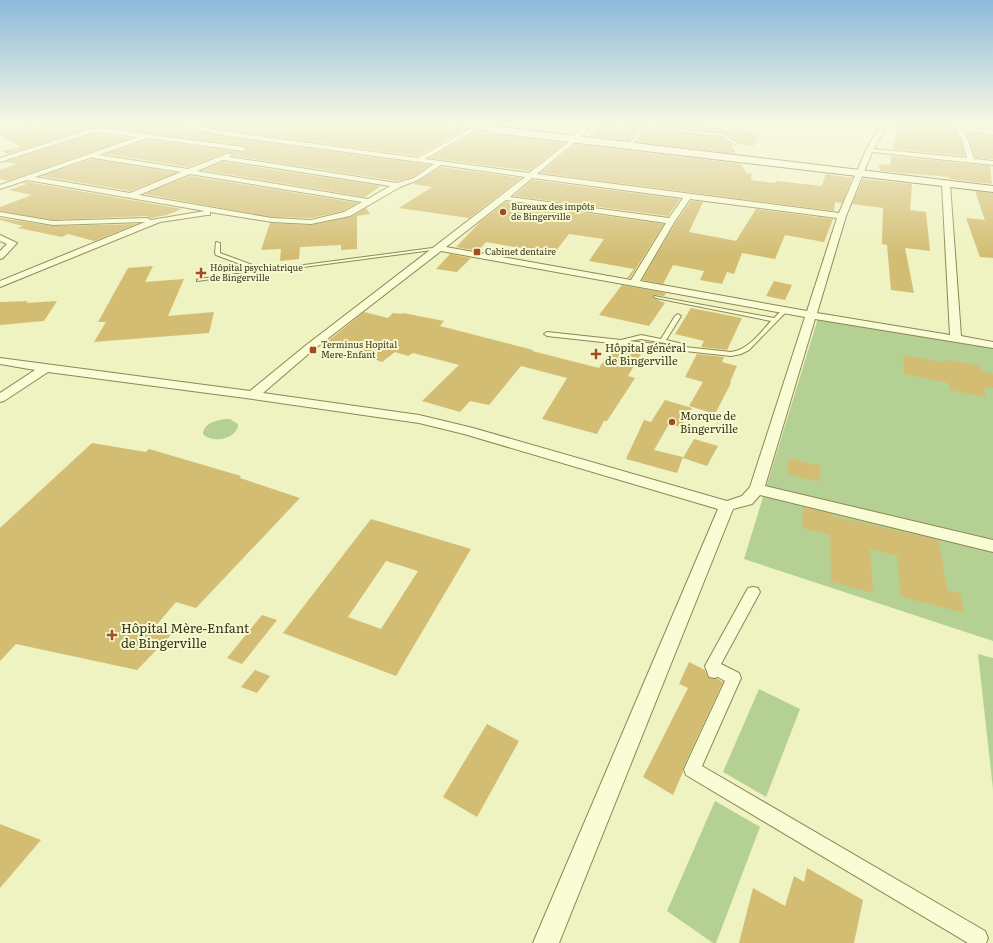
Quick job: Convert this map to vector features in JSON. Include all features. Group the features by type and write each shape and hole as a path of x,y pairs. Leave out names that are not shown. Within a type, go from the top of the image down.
{"main road":[{"path":"815,168 993,189"}],"street":[{"path":"0,187 58,168"},
{"path":"172,168 369,201"},
{"path":"130,196 199,168"},
{"path":"287,168 397,185"},
{"path":"28,178 272,220 311,222 347,214 397,185 416,178 432,168"},
{"path":"475,168 842,216"},
{"path":"253,395 309,348 440,248 541,168"},
{"path":"0,361 45,369 253,395 419,419 468,431 727,506 748,500 758,489 842,216 860,168"},
{"path":"946,184 956,338"},
{"path":"634,283 671,221 688,197"},
{"path":"504,198 671,221"},
{"path":"0,214 53,223 158,220 201,215 218,211"},
{"path":"0,284 158,220"},
{"path":"0,238 13,243 0,256"},
{"path":"440,248 812,315 993,345"},
{"path":"0,398 45,369"},
{"path":"758,489 993,546"},
{"path":"546,943 727,506"},
{"path":"753,592 714,670 734,678 692,769 978,938"}],"lane":[{"path":"218,243 218,254 266,271"},
{"path":"199,280 440,248"},
{"path":"656,297 685,304 775,320"},
{"path":"547,334 731,354 743,352 785,310"},
{"path":"663,341 678,316"},
{"path":"618,342 641,337 712,352"}],"green space":[{"path":"819,315 993,348 993,641 744,559"},
{"path":"224,419 230,419 238,424 234,433 218,439 212,439 203,434 205,427"},
{"path":"978,654 993,658 993,789"},
{"path":"759,689 800,709 766,797 723,772"},
{"path":"715,801 760,827 716,943 713,943 667,911"}],"building":[{"path":"6,168 45,168 8,181 0,179 0,170"},
{"path":"65,168 147,168 176,173 130,191 41,176"},
{"path":"207,168 263,168 381,186 365,197 202,170"},
{"path":"312,168 426,168 413,177 397,181"},
{"path":"439,168 521,178 469,218 399,208 432,187 413,184"},
{"path":"506,168 533,168 529,171"},
{"path":"547,168 743,168 746,173 752,174 751,180 822,186 826,174 852,178 842,203 835,202 834,211 541,173"},
{"path":"880,168 990,168 992,184 949,179 949,177 880,171"},
{"path":"190,176 358,203 343,211 311,218 272,217 144,194"},
{"path":"863,179 912,184 910,210 926,212 930,251 905,248 914,293 891,290 887,245 882,244 883,208 852,204"},
{"path":"532,180 680,199 668,216 514,196"},
{"path":"27,182 182,209 167,215 151,218 147,216 53,220 0,211 0,207 32,195 9,190 27,184 22,183"},
{"path":"975,191 993,193 993,258 980,257 966,218 985,220"},
{"path":"691,201 703,202 689,232 736,241 756,209 833,219 824,242 785,235 775,259 742,253 734,274 727,272 722,284 700,280 704,271 673,265 663,284 642,280 676,222"},
{"path":"506,202 664,224 630,278 627,278 634,269 589,261 604,239 569,234 552,256 530,252 532,250 486,242 478,251 456,247 480,222"},
{"path":"366,208 370,214 357,216 357,249 341,250 341,245 300,247 299,259 280,261 281,249 261,250 270,223 311,225 350,217"},
{"path":"0,218 53,226 137,224 94,241 68,234 62,237 18,228 23,226 0,220"},
{"path":"450,254 471,258 457,272 436,269"},
{"path":"153,266 145,282 184,279 168,316 214,312 209,333 94,342 106,322 98,322 128,268"},
{"path":"774,281 792,285 785,300 766,296"},
{"path":"622,285 666,293 664,296 653,295 653,298 665,303 649,326 599,315"},
{"path":"28,301 26,303 57,301 44,321 0,325 0,302"},
{"path":"691,308 742,318 727,350 701,347 704,341 675,334"},
{"path":"364,312 388,318 393,313 403,313 444,321 440,326 599,368 613,347 641,354 628,376 635,378 607,421 604,421 597,434 542,419 567,378 521,366 489,405 470,401 460,412 422,401 459,365 413,353 408,356 395,352 382,362 355,352 362,348 328,341"},
{"path":"697,354 724,357 722,362 737,366 730,382 731,383 715,414 689,406 703,382 685,377"},
{"path":"903,355 945,363 945,359 980,366 981,371 993,374 993,388 984,387 986,397 949,390 949,383 904,374"},
{"path":"665,400 692,408 681,427 669,424 654,450 683,457 677,473 626,459 644,420 651,422"},
{"path":"694,439 718,446 707,466 683,458"},
{"name":"Hôpital Mère-Enfant de Bingerville","path":"92,443 146,452 149,449 241,476 240,478 300,498 196,608 176,602 154,628 171,635 137,670 16,644 0,661 0,528"},
{"path":"789,458 821,466 819,482 787,474"},
{"path":"803,507 832,514 832,516 939,540 947,590 960,593 964,613 901,597 897,556 870,549 873,593 831,582 830,535 802,528"},
{"path":"371,519 471,549 396,676 283,633","holes":["386,561 418,571 381,629 348,617"]},
{"path":"262,615 277,620 242,664 227,658"},
{"path":"689,662 705,670 709,678 718,679 723,682 683,768 683,772 673,795 643,777 688,688 679,684"},
{"path":"255,670 270,676 257,693 241,687"},
{"path":"487,724 519,741 477,817 443,797"},
{"path":"0,824 41,840 0,888"},
{"path":"807,868 863,900 854,943 739,943 753,888 785,906 794,876 804,882"}],"place":[{"name":"Bureaux des impôts de Bingerville","path":"503,212"},
{"name":"Cabinet dentaire","path":"477,252"},
{"name":"Hôpital psychiatrique de Bingerville","path":"201,273"},
{"name":"Terminus Hopital Mere-Enfant","path":"313,350"},
{"name":"Hôpital général de Bingerville","path":"596,354"},
{"name":"Morque de Bingerville","path":"672,422"},
{"name":"Hôpital Mère-Enfant de Bingerville","path":"112,635"}]}
